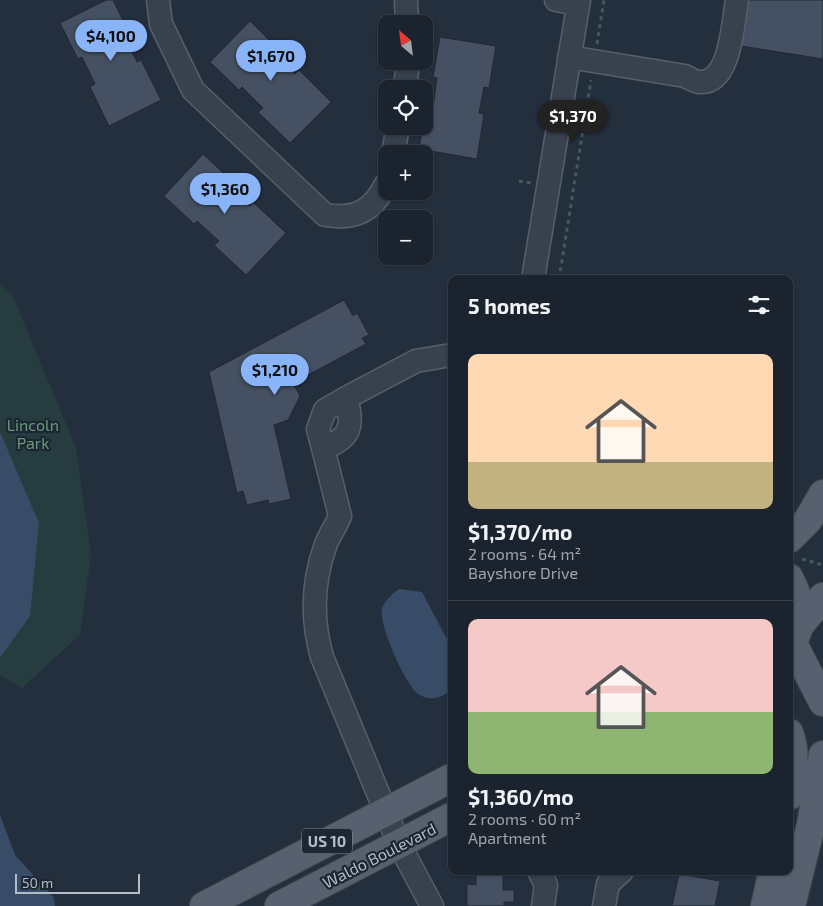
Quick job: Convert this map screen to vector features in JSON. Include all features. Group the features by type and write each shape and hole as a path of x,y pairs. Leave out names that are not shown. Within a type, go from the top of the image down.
{"main road":[{"path":"793,556 808,520 823,494"},
{"path":"793,565 800,609 793,638 823,702"},
{"path":"793,638 823,598"},
{"path":"793,750 793,775"},
{"path":"811,825 823,755"},
{"name":"US 10","path":"204,906 448,780"},
{"path":"791,906 794,868 823,799"},
{"name":"Waldo Boulevard","path":"280,906 448,819"},
{"path":"765,906 772,875"}],"street":[{"path":"158,0 161,24 193,90 325,215 341,218 364,211 378,199"},
{"path":"406,0 407,15"},
{"path":"534,275 578,2 556,0"},
{"path":"569,57 685,76 699,82 709,80 723,67 728,55 737,0"},
{"path":"432,906 399,844 322,657 315,632 313,609 318,573 326,542 340,516 323,448 334,444 348,430 350,412 346,398 416,362 448,355"},
{"path":"541,875 546,884 543,906"},
{"path":"604,906 608,884 618,875"}],"path":[{"path":"560,275 604,0"},
{"path":"793,558 823,565"}],"green space":[{"name":"Lincoln Park","path":"0,284 12,294 76,448 91,554 80,635 22,688 0,675"}],"water":[{"path":"0,432 39,523 30,616 0,658"},
{"path":"399,589 422,592 448,641 448,692 440,697 428,698 420,695 414,690 401,669 384,628 382,617 383,606 391,595"},
{"path":"0,815 15,855 54,898 55,906 0,906"}],"building":[{"path":"106,0 113,0 130,35 125,38 137,62 141,60 161,100 109,126 90,87 95,84 82,57 78,59 60,23"},
{"path":"749,0 823,0 823,59 741,46"},
{"path":"250,21 280,51 276,55 295,74 299,70 331,102 290,143 258,112 263,108 242,87 239,90 210,62"},
{"path":"440,37 496,46 489,88 484,87 479,113 484,114 477,159 433,151 433,145 420,145 421,135 433,135 433,107 437,78 433,77"},
{"path":"203,154 234,183 230,187 250,206 253,202 286,233 246,275 214,245 219,241 197,221 194,224 164,196"},
{"path":"344,300 353,316 357,313 369,335 362,338 366,344 293,383 300,396 288,420 274,425 291,499 269,504 268,500 247,505 243,491 237,493 209,372"},
{"path":"476,875 503,875 503,890 514,890 514,902 504,902 504,906 467,906 467,884 476,885"},
{"path":"679,875 720,881 715,906 672,906"}]}
